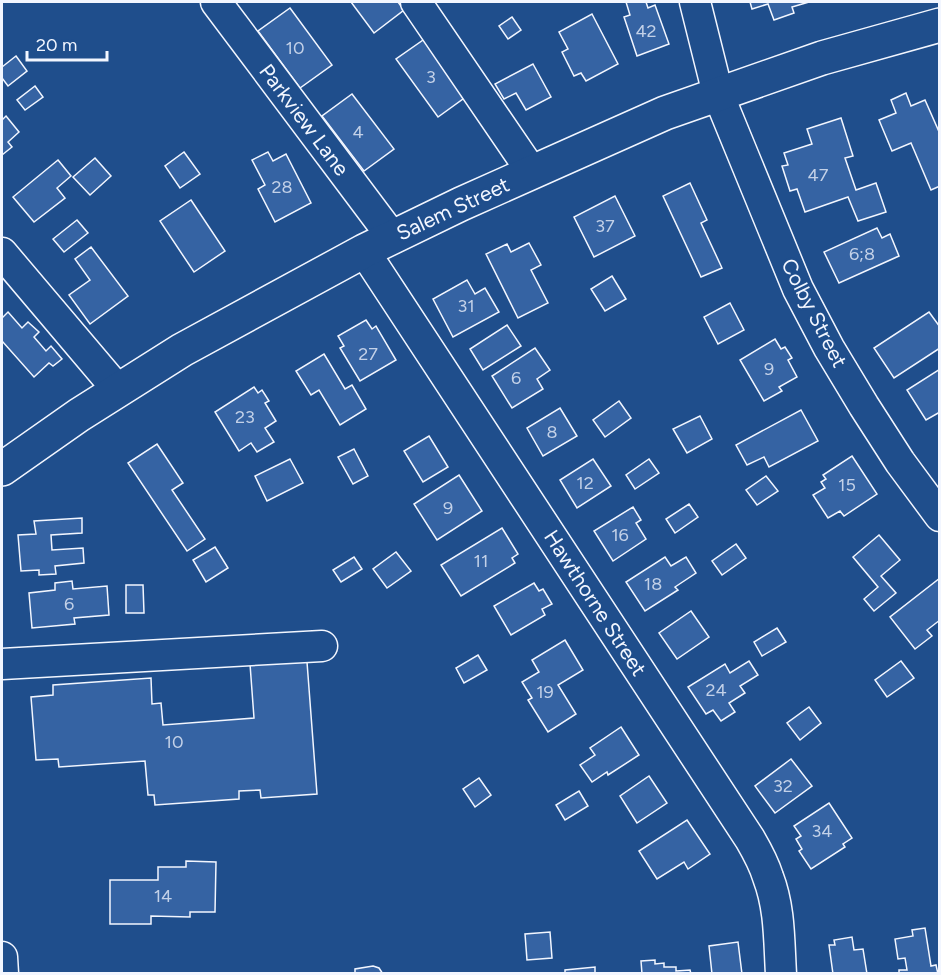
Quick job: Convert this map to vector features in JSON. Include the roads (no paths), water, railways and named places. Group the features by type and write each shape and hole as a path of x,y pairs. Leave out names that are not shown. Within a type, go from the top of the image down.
{"main road":[{"name":"Salem Street","path":"2,469 118,390 182,350 364,251 665,113 822,58 939,25"}],"street":[{"name":"Parkview Lane","path":"216,2 393,238"},
{"path":"416,2 532,172"},
{"name":"Colby Street","path":"695,2 718,94 798,289 864,406 900,462 939,516"},
{"name":"Hawthorne Street","path":"364,251 750,839 769,878 775,901 781,974"},
{"path":"2,253 118,390"},
{"path":"2,664 322,646"},
{"path":"2,957 3,974"}]}
